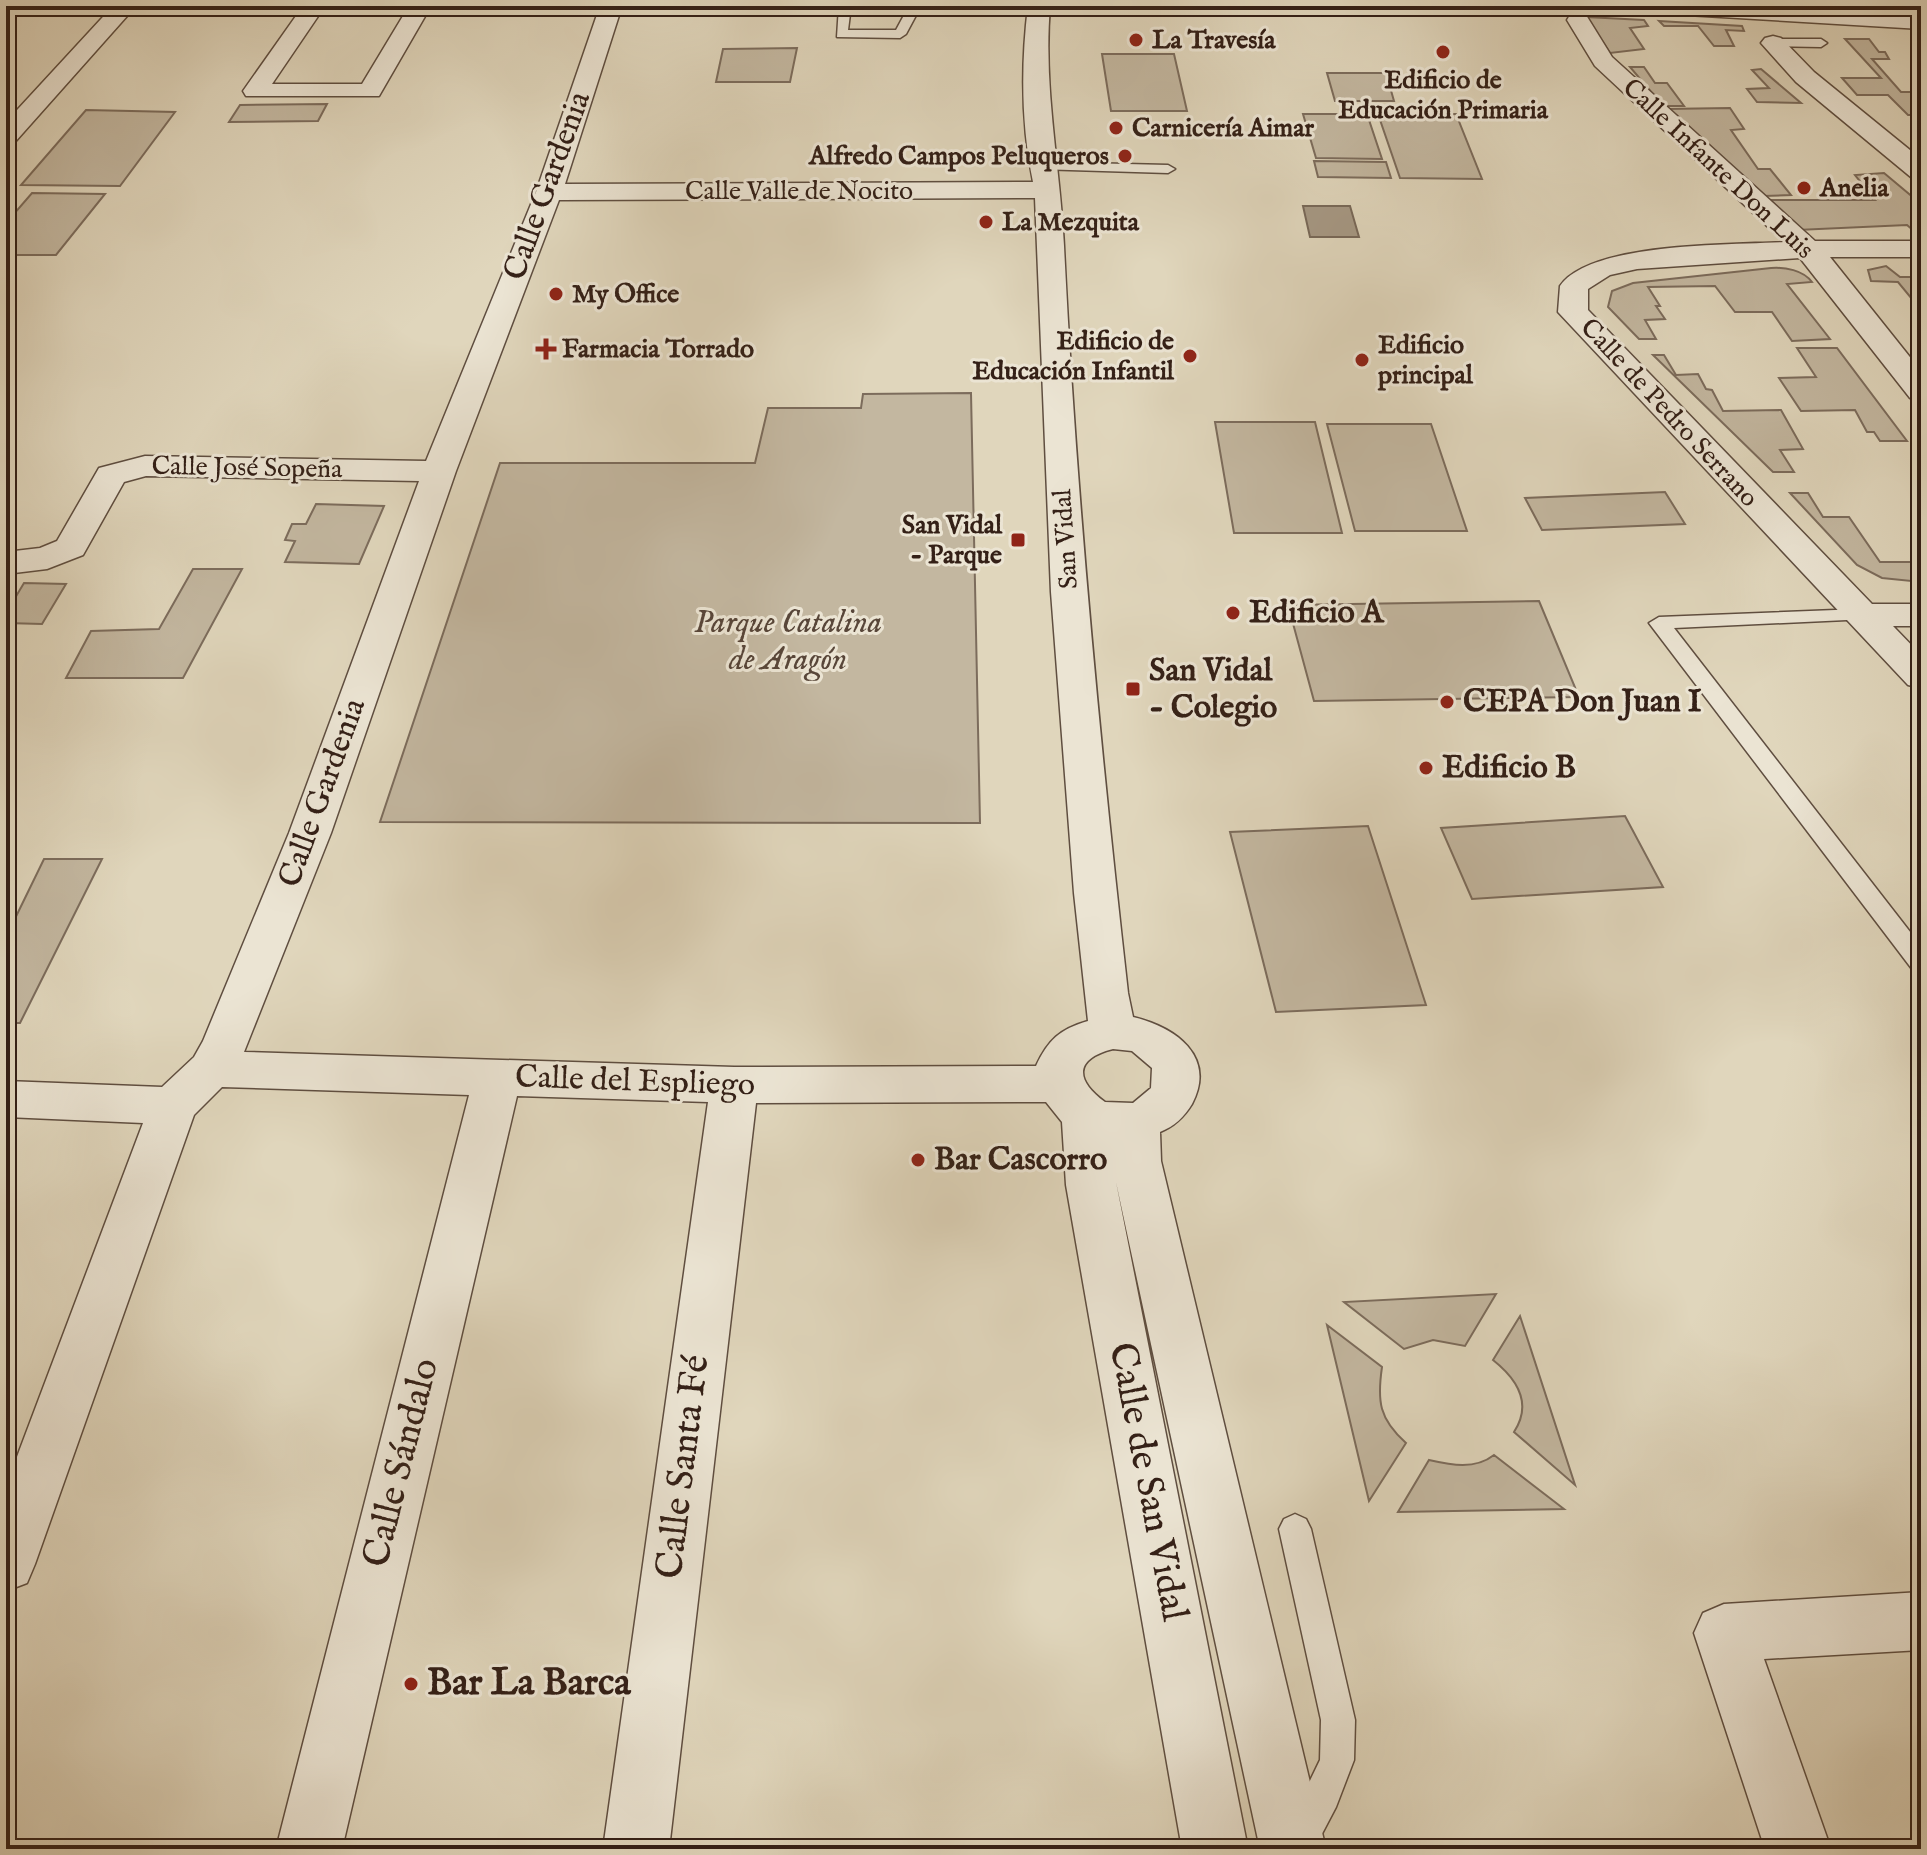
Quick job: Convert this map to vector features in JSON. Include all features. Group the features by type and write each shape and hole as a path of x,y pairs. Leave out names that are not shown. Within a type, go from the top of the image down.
{"street":[{"path":"6,137 125,6"},
{"path":"314,6 255,91 370,91 420,6"},
{"name":"Calle Gardenia","path":"6,1564 173,1106 211,1069 226,1043 310,833 439,471 549,192 611,6"},
{"name":"San Vidal","path":"1039,6 1036,45 1076,709 1105,993 1113,1032"},
{"path":"1653,6 1755,9 1921,22"},
{"path":"1856,6 1921,9"},
{"name":"Calle Infante Don Luis","path":"1578,20 1603,61 1808,249 1921,391"},
{"path":"1773,43 1805,77 1921,172"},
{"name":"Calle Valle de Nocito","path":"549,192 1045,178"},
{"name":"Calle de Pedro Serrano","path":"1861,615 1573,312 1574,286 1600,269 1637,260 1808,249 1921,249"},
{"name":"Calle José Sopeña","path":"6,563 47,558 71,548 111,475 145,466 439,471"},
{"path":"1861,615 1921,615"},
{"path":"1861,615 1921,677"},
{"path":"1113,1032 1133,1034 1162,1047 1176,1066 1179,1081 1175,1096 1159,1113 1093,1107 1058,1068 1064,1053 1081,1040 1113,1032"},
{"name":"Calle del Espliego","path":"211,1069 734,1085 1093,1107"},
{"name":"Calle Sándalo","path":"309,1849 497,1078"},
{"name":"Calle Santa Fé","path":"636,1849 734,1085"},
{"path":"6,1099 173,1106"},
{"name":"Calle de San Vidal","path":"1093,1107 1091,1185 1215,1849"},
{"name":"Calle de San Vidal","path":"1093,1107 1136,1161 1294,1849"},
{"path":"1798,1849 1724,1633 1921,1621"}],"lane":[{"path":"845,6 841,34 900,34 915,6"},
{"path":"1773,43 1821,43"},
{"path":"1045,178 1168,169"},
{"path":"1861,615 1659,623 1921,963"},
{"path":"1294,1849 1324,1795 1337,1760 1338,1720 1295,1529"}],"green space":[{"path":"1586,17 1644,20 1648,26 1630,28 1644,49 1610,53"},
{"path":"1659,21 1742,26 1744,31 1726,30 1734,46 1714,46 1698,26 1664,26"},
{"path":"1845,39 1869,39 1879,52 1885,52 1889,59 1872,59 1901,92 1914,92 1921,100 1921,115 1908,115 1888,95 1857,95 1842,78 1881,78"},
{"path":"797,48 790,82 716,82 723,49"},
{"path":"1102,54 1174,54 1187,111 1111,111"},
{"path":"1630,67 1644,67 1655,83 1667,83 1684,106 1663,106"},
{"path":"1761,69 1801,103 1757,102 1747,89 1769,88 1752,70"},
{"path":"1327,73 1386,73 1394,101 1335,101"},
{"path":"327,104 318,121 229,122 240,105"},
{"path":"1730,108 1744,129 1731,130 1758,169 1770,169 1791,195 1763,196 1665,109"},
{"path":"86,110 175,112 120,186 21,185"},
{"path":"1303,114 1367,114 1382,159 1316,158"},
{"path":"1378,114 1456,114 1482,179 1400,178"},
{"path":"1314,161 1386,162 1391,178 1318,177"},
{"path":"1884,173 1921,204 1921,237 1907,225 1797,230 1767,200 1875,200 1855,175"},
{"path":"32,193 105,194 56,255 6,255 6,223"},
{"path":"1886,266 1900,277 1921,277 1921,310 1898,282 1871,281 1868,270"},
{"path":"1771,268 1793,270 1812,282 1787,284 1830,339 1792,341 1772,312 1735,312 1715,286 1648,287 1665,319 1645,320 1656,339 1639,339 1608,307 1612,291 1633,283"},
{"path":"1797,348 1837,348 1907,441 1880,441 1874,432 1867,432 1855,410 1801,411 1779,378 1816,377"},
{"path":"1653,355 1664,355 1676,375 1698,374 1706,389 1712,390 1723,411 1781,410 1803,449 1780,450 1794,472 1773,472"},
{"name":"Parque Catalina de Aragón","path":"971,393 980,823 380,822 500,463 755,463 768,408 861,408 863,394"},
{"path":"1215,422 1315,422 1342,533 1234,533"},
{"path":"1327,424 1431,424 1467,531 1355,531"},
{"path":"1665,492 1685,524 1542,530 1525,498"},
{"path":"1790,493 1808,493 1823,517 1849,517 1880,562 1921,562 1921,582 1882,578 1857,565"},
{"path":"316,504 384,506 359,564 285,562 295,541 285,540 292,524 306,524"},
{"path":"193,569 242,569 183,678 66,678 91,631 159,629"},
{"path":"24,583 66,584 42,624 6,623 6,613"},
{"path":"1539,601 1579,697 1314,701 1288,605"},
{"path":"1625,816 1663,887 1472,899 1441,828"},
{"path":"1368,826 1426,1005 1276,1012 1230,832"},
{"path":"44,859 102,859 20,1023 6,1023 6,937"},
{"path":"1496,1294 1465,1346 1433,1340 1404,1349 1344,1302"},
{"path":"1520,1316 1575,1485 1514,1432 1522,1411 1520,1392 1509,1375 1493,1360"},
{"path":"1327,1325 1382,1367 1382,1409 1390,1426 1406,1443 1369,1501"},
{"path":"1494,1455 1564,1509 1398,1512 1429,1460 1454,1465 1471,1464"}],"shaded area":[{"path":"1303,206 1350,206 1359,237 1310,237"}],"place":[{"name":"La Travesía","path":"1136,40"},
{"name":"Edificio de Educación Primaria","path":"1443,52"},
{"name":"Carnicería Aimar","path":"1116,128"},
{"name":"Alfredo Campos Peluqueros","path":"1125,156"},
{"name":"Anelia","path":"1804,188"},
{"name":"La Mezquita","path":"986,222"},
{"name":"My Office","path":"556,294"},
{"name":"Farmacia Torrado","path":"546,349"},
{"name":"Edificio de Educación Infantil","path":"1190,356"},
{"name":"Edificio principal","path":"1362,360"},
{"name":"San Vidal - Parque","path":"1018,540"},
{"name":"Edificio A","path":"1233,613"},
{"name":"San Vidal - Colegio","path":"1133,689"},
{"name":"CEPA Don Juan I","path":"1447,702"},
{"name":"Edificio B","path":"1426,768"},
{"name":"Bar Cascorro","path":"918,1160"},
{"name":"Bar La Barca","path":"411,1684"}]}
